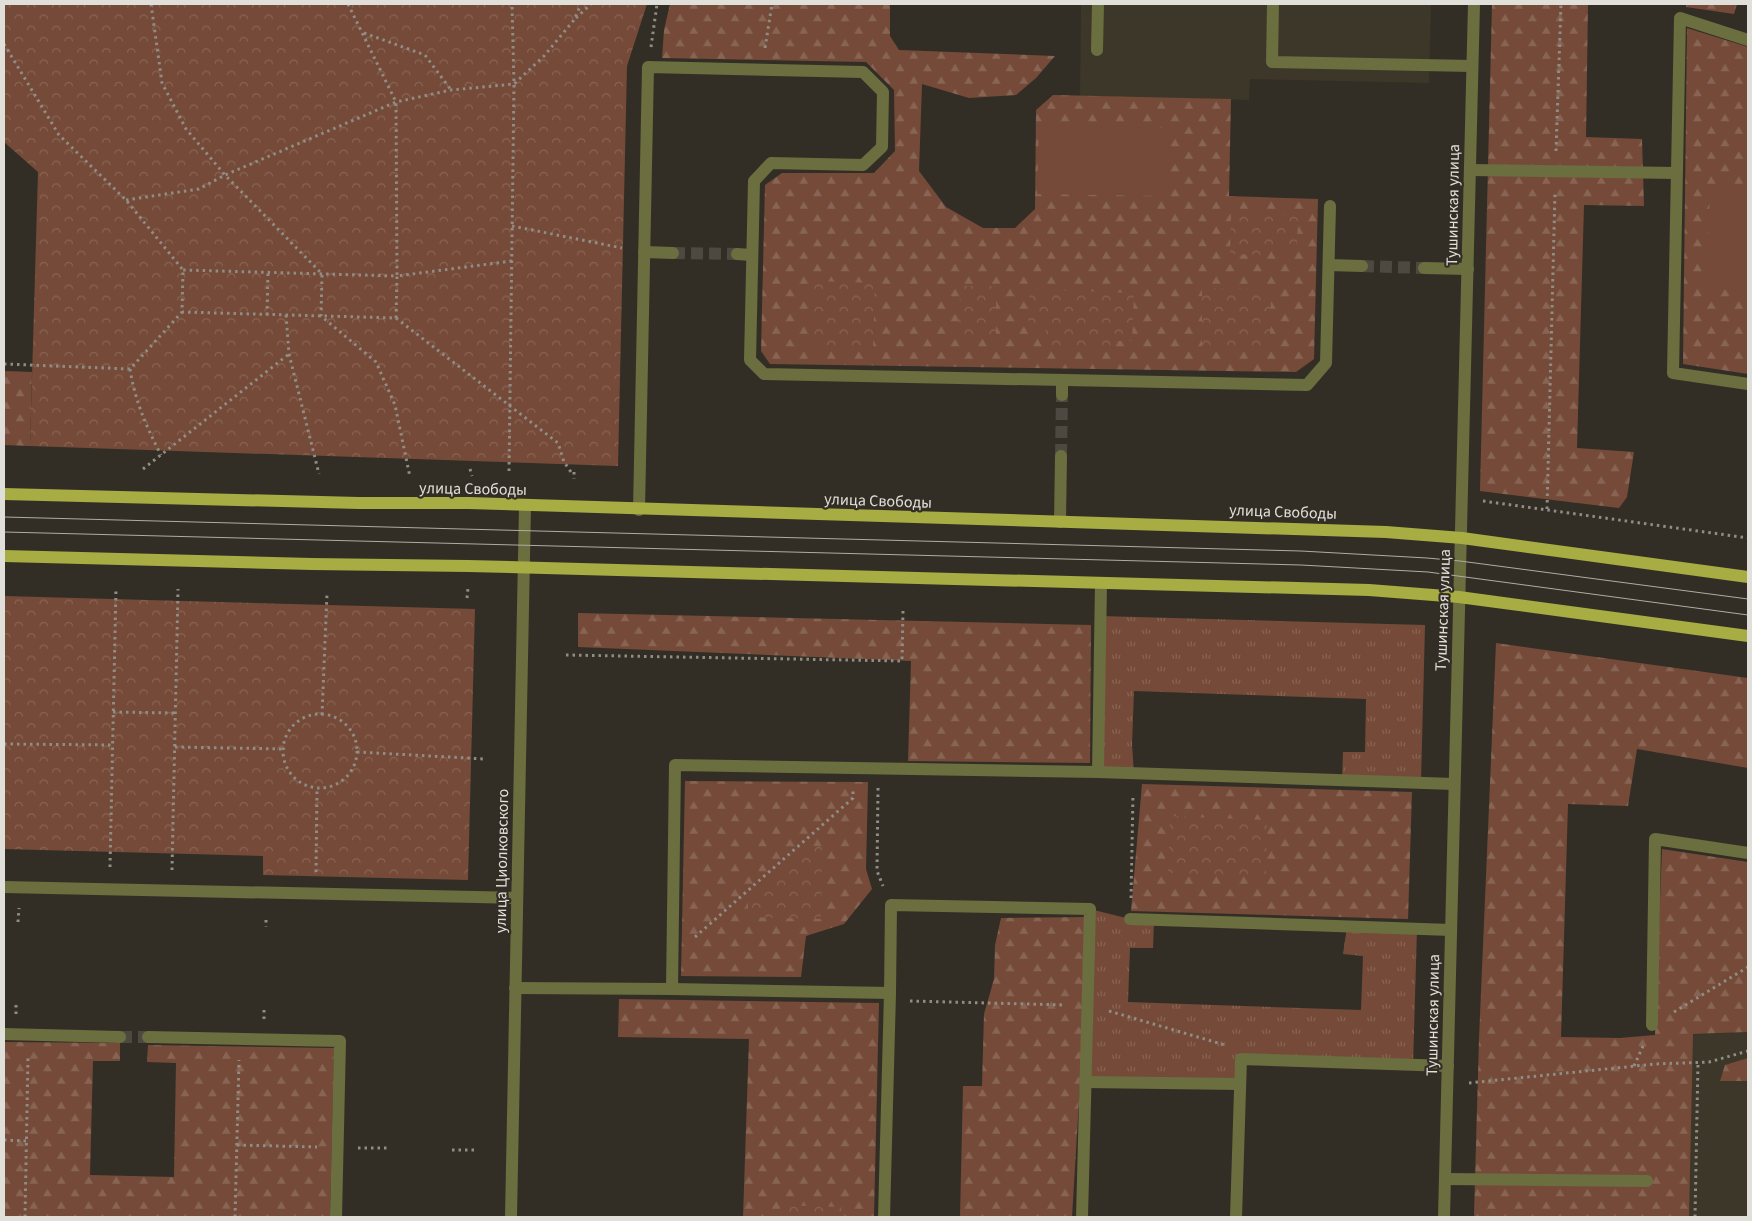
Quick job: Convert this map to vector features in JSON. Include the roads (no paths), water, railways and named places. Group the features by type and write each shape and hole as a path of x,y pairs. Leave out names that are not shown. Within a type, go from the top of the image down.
{"main road":[{"name":"улица Свободы","path":"4,494 359,503 469,503 639,510 1378,531 1462,538 1748,576"},
{"path":"4,556 1369,590 1459,597 1748,636"}],"street":[{"path":"1097,50 1098,4"},
{"path":"1273,4 1272,62 1472,66"},
{"name":"Тушинская улица","path":"1444,1217 1474,4"},
{"path":"1748,40 1680,18 1673,373 1748,384"},
{"path":"639,510 648,68 863,72 883,92 882,147 863,166 771,163 754,181 750,360 764,374 1307,385 1326,363 1330,206"},
{"path":"1470,170 1676,173"},
{"path":"644,252 673,253"},
{"path":"737,254 752,255"},
{"path":"1329,265 1362,266"},
{"path":"1424,268 1468,269"},
{"path":"1062,380 1062,395"},
{"path":"1060,522 1061,456"},
{"name":"улица Циолковского","path":"511,1217 525,506"},
{"path":"1098,772 1101,583"},
{"path":"672,989 676,765 1098,772 1454,784"},
{"path":"1652,1025 1655,839 1748,853"},
{"path":"4,887 517,898"},
{"path":"884,1217 891,905 1090,909 1082,1217"},
{"path":"1130,919 1451,930"},
{"path":"515,988 672,989 890,996"},
{"path":"4,1034 120,1037"},
{"path":"148,1037 340,1041 336,1217"},
{"path":"1236,1217 1241,1059 1448,1066"},
{"path":"1086,1082 1240,1084"},
{"path":"1445,1179 1647,1181"}],"tunnel":[{"path":"673,253 737,254"},
{"path":"1362,266 1424,268"},
{"path":"1061,456 1062,395"},
{"path":"120,1037 148,1037"}],"tram line":[{"path":"4,517 1301,551 1460,561 1748,599"},
{"path":"4,532 1301,565 1428,572 1748,615"}]}
